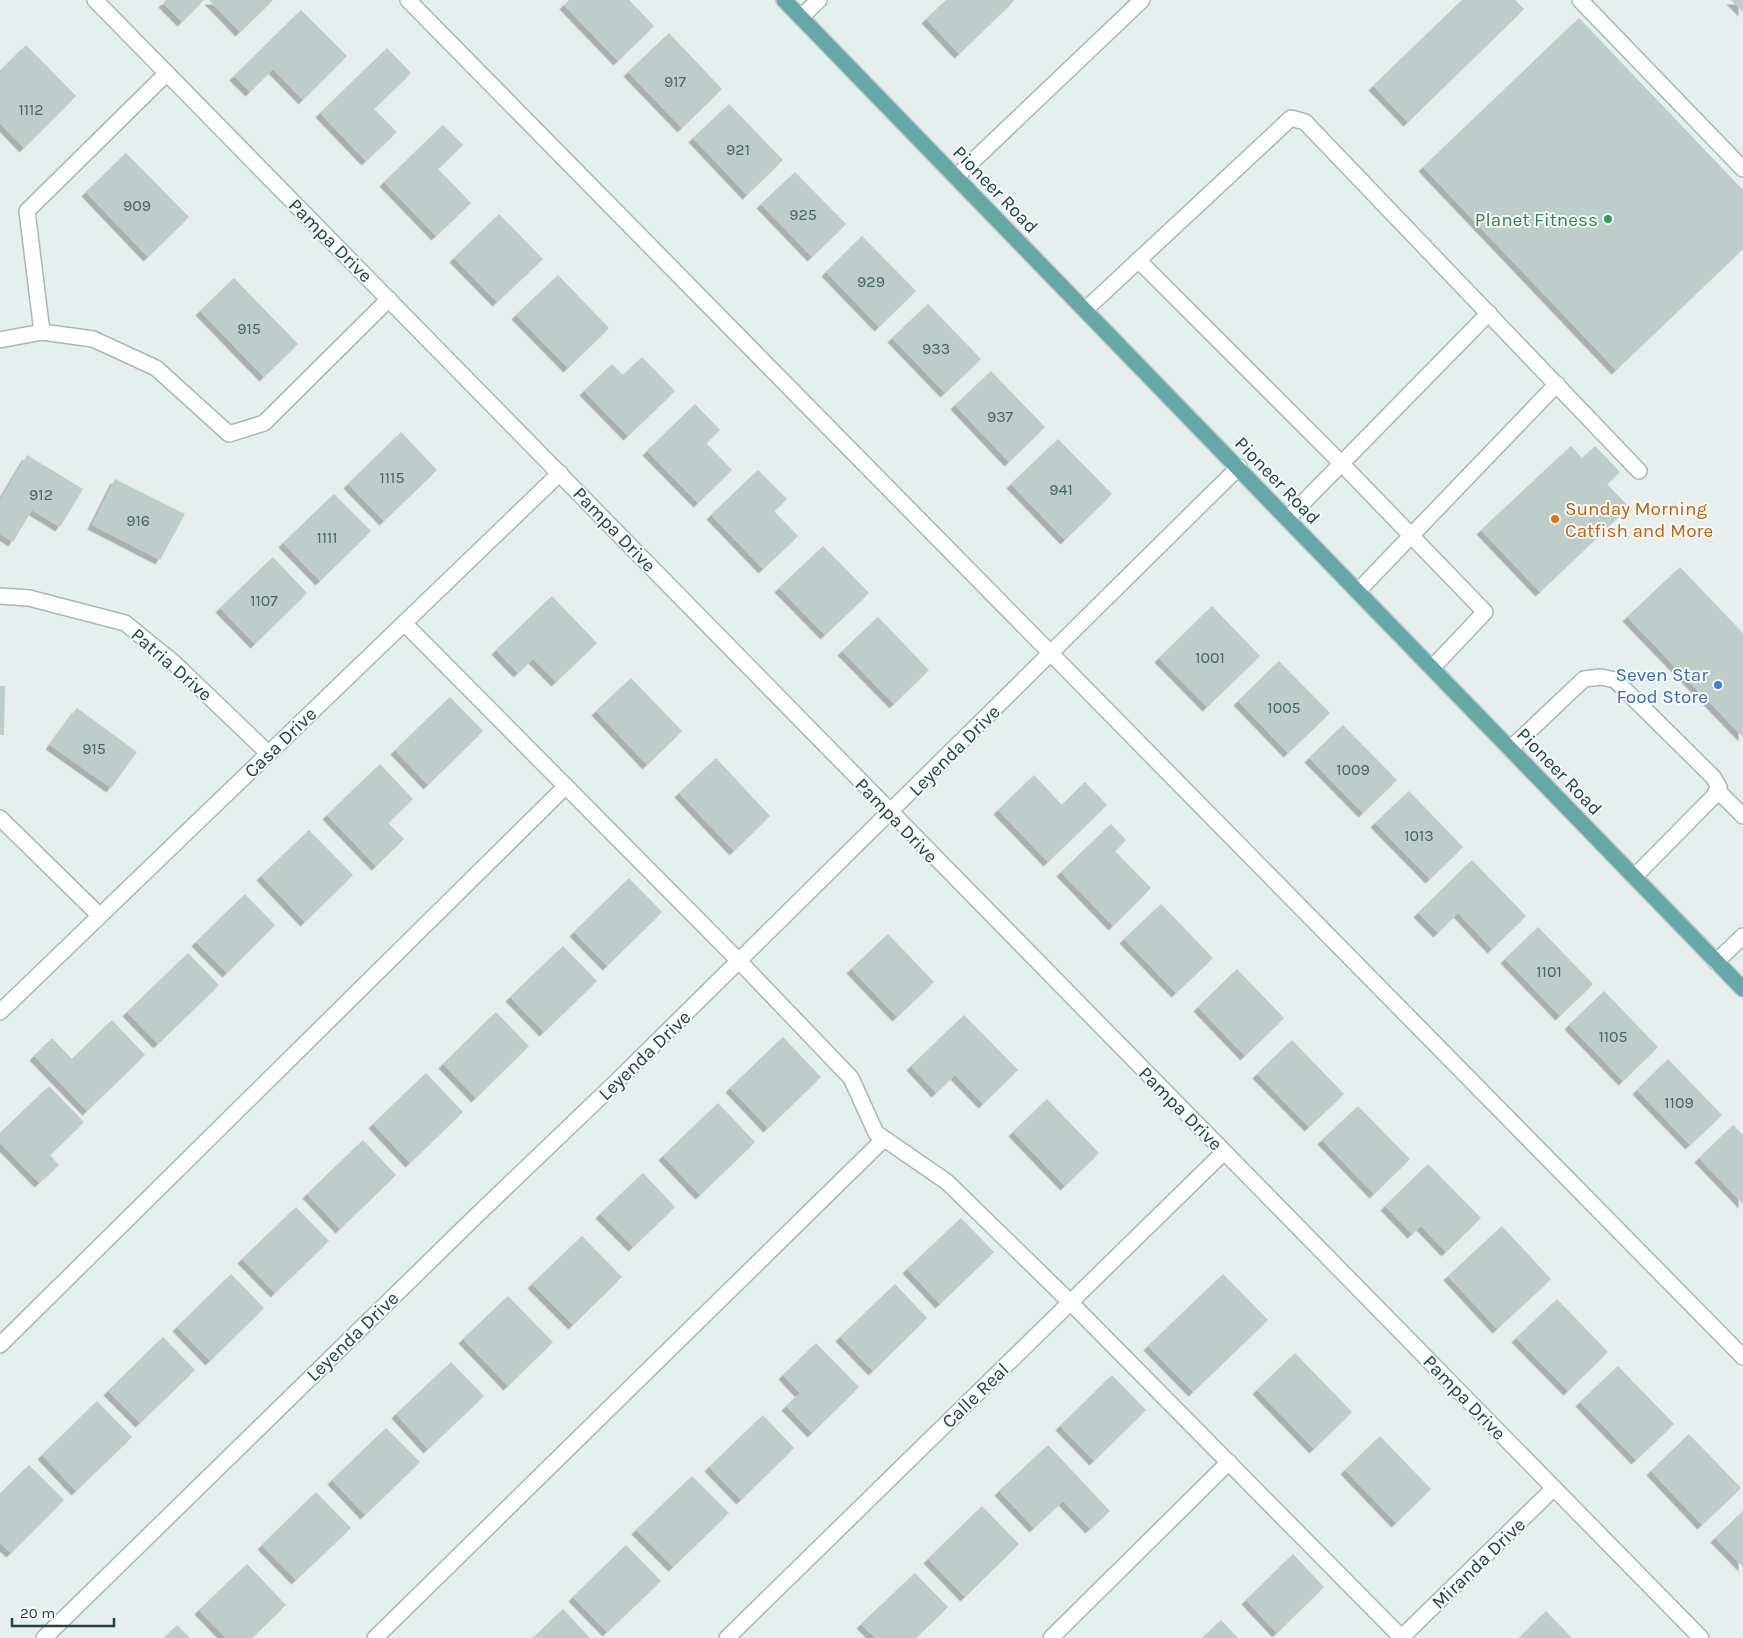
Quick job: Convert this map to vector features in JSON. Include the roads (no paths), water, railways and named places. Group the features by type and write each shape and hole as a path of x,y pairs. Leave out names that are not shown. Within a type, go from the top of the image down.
{"main road":[{"name":"Pioneer Road","path":"784,0 1239,467 1743,989"}],"street":[{"name":"Pampa Drive","path":"95,0 1701,1638"},
{"path":"408,0 1743,1357"},
{"path":"801,17 819,0"},
{"path":"956,176 1142,0"},
{"path":"1580,0 1743,169"},
{"path":"42,332 27,211 166,73"},
{"path":"1085,310 1290,118 1305,122 1323,138 1639,471"},
{"path":"1138,260 1341,463 1485,612 1432,668"},
{"path":"0,340 42,332 93,339 156,368 229,434 264,423 389,299"},
{"path":"1288,518 1489,313"},
{"path":"1358,591 1557,384"},
{"name":"Leyenda Drive","path":"44,1638 739,961 1239,467"},
{"name":"Casa Drive","path":"0,1012 560,473"},
{"name":"Patria Drive","path":"0,596 29,598 125,623 173,662 268,753"},
{"path":"404,623 739,961 851,1078 876,1133 947,1182 1070,1302 1402,1638"},
{"path":"1510,748 1584,679 1601,677 1615,680 1713,777 1718,787 1713,797 1634,877"},
{"path":"0,1345 566,786"},
{"path":"1717,790 1743,816"},
{"path":"0,818 100,916"},
{"path":"1716,962 1743,936"},
{"path":"376,1638 884,1139"},
{"name":"Calle Real","path":"726,1638 1224,1152"},
{"path":"1051,1638 1229,1462"},
{"name":"Miranda Drive","path":"1402,1638 1554,1488"}],"place":[{"name":"Planet Fitness","path":"1608,219"},
{"name":"Sunday Morning Catfish and More","path":"1555,519"},
{"name":"Seven Star Food Store","path":"1718,685"}]}
